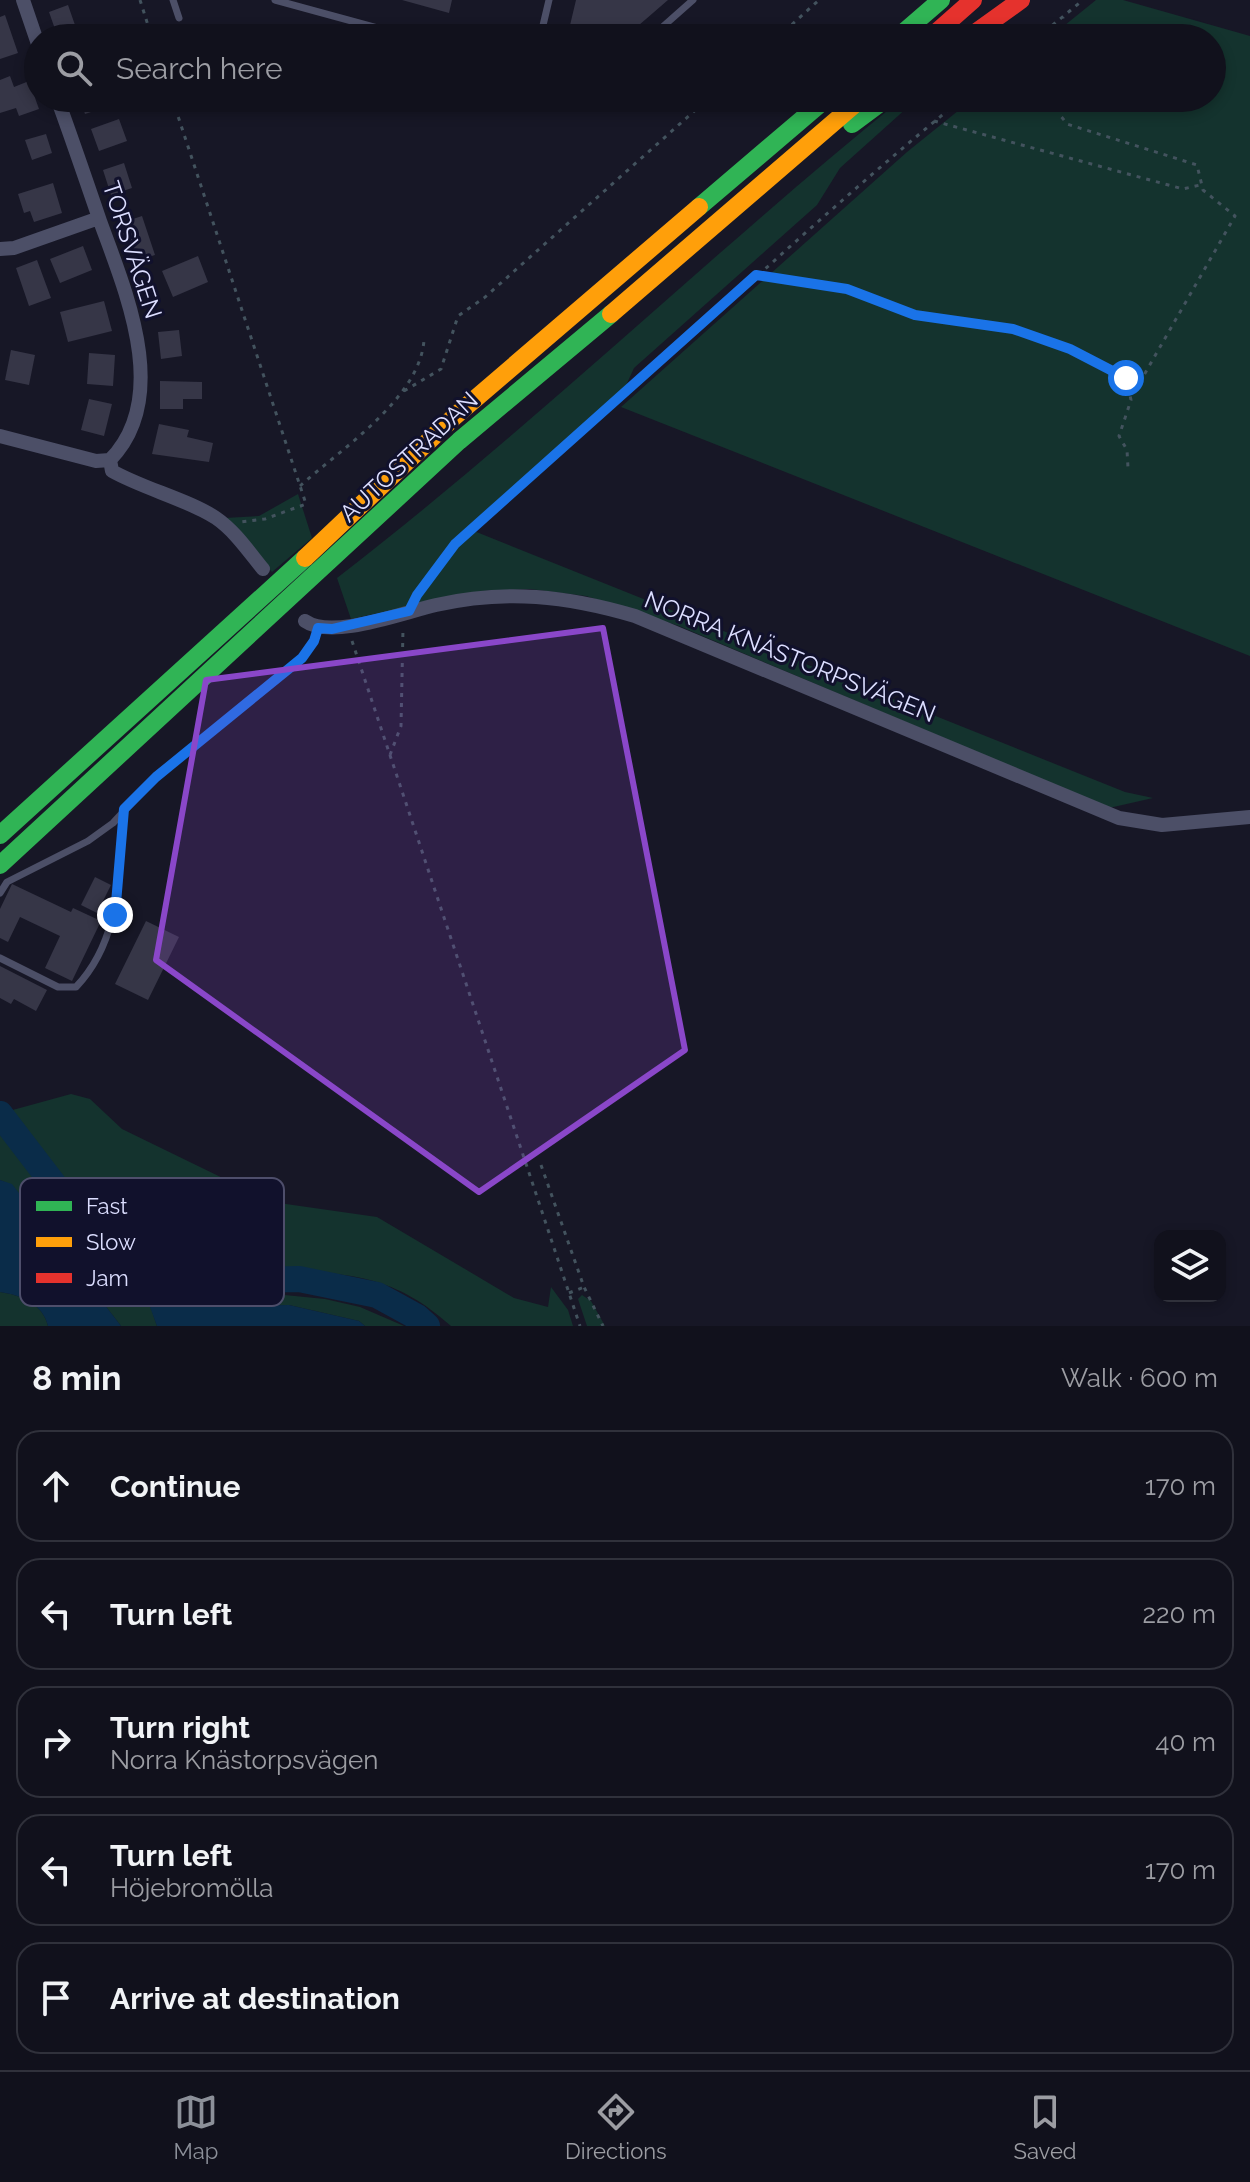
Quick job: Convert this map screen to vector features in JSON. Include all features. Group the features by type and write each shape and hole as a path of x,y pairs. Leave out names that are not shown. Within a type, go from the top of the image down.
{"highway":[{"path":"907,24 927,0"},
{"path":"913,24 941,0"},
{"path":"946,24 973,0"},
{"path":"988,24 1021,0"},
{"name":"AUTOSTRADAN","path":"0,835 220,638 454,417 811,112"},
{"name":"AUTOSTRADAN","path":"0,865 459,441 589,328 731,214 846,112"},
{"path":"731,214 868,112"}],"street":[{"path":"23,0 31,24"},
{"name":"TORSVÄGEN","path":"62,112 129,301 141,371 126,444 110,460"},
{"path":"0,249 14,248 99,218"},
{"path":"0,436 96,461 110,460 112,471 142,488 214,517 234,533 263,569"},
{"name":"NORRA KNÄSTORPSVÄGEN","path":"311,625 347,626 500,594 583,601 649,622 1119,818 1162,825 1250,817"}],"lane":[{"path":"173,0 179,18"},
{"path":"275,0 363,24"},
{"path":"320,12 323,0"},
{"path":"543,24 549,0"},
{"path":"666,24 693,0"},
{"path":"0,893 7,882 88,841 113,823 178,758 302,658 314,641 311,625"},
{"path":"0,958 58,987 76,987 87,975 115,915 124,809"}],"path":[{"path":"140,0 148,24"},
{"path":"792,24 819,0"},
{"path":"1054,24 1083,0"},
{"path":"1062,24 1063,17"},
{"path":"177,112 306,504 265,519 236,523 214,517"},
{"path":"300,486 404,391 441,369 458,316 484,298 693,112"},
{"path":"390,755 401,726 400,635 417,595 455,544 756,275 945,112"},
{"path":"756,275 847,289 915,315 1013,329 1070,349 1140,382 1235,216 1200,185 1197,165 1067,124 1060,112"},
{"path":"934,121 1183,189 1200,185"},
{"path":"404,391 423,354 424,340"},
{"path":"1124,375 1131,400 1119,436 1127,450 1128,468"},
{"path":"347,626 580,1326"},
{"path":"541,1165 584,1287 603,1326"},
{"path":"569,1293 584,1287"}],"highlighted area":[{"path":"603,628 685,1050 479,1192 156,960 206,680"}],"green space":[{"path":"1096,0 1123,0 1208,24 1066,24"},
{"path":"1226,29 1250,36 1250,656 621,407 907,152 957,112 1226,112"},
{"path":"886,112 902,112 840,168 817,205 634,368 617,405 474,531 1125,792 1153,798 1109,808 679,626 586,596 530,589 482,591 351,619 337,578 552,401"},
{"path":"298,494 312,538 272,572 225,518 259,516"},
{"path":"71,1094 90,1099 122,1129 223,1178 60,1178 9,1111"},
{"path":"0,1123 42,1178 20,1178 20,1195 12,1185 0,1180"},
{"path":"284,1204 377,1217 514,1298 548,1307 551,1287 568,1310 573,1326 451,1326 429,1308 387,1286 366,1279 284,1270"},
{"path":"0,1292 20,1297 20,1306 36,1306 48,1326 0,1326"},
{"path":"284,1295 325,1299 360,1307 404,1326 365,1326 359,1321 284,1305"},
{"path":"582,1295 591,1301 605,1326 587,1326 578,1299"},
{"path":"106,1306 150,1306 157,1326 121,1326"}],"water":[{"path":"0,1180 12,1184 20,1194 20,1297 0,1292"},
{"path":"289,1305 359,1321 365,1326 157,1326 150,1306"},
{"path":"36,1306 106,1306 121,1326 48,1326"}],"building":[{"path":"402,0 452,0 449,13"},
{"path":"576,0 668,0 640,24 570,24"},
{"path":"68,5 75,24 53,24 49,12"},
{"path":"5,15 18,53 0,59 0,17"},
{"path":"10,76 14,87 24,83 24,112 30,112 19,116 16,108 0,113 0,80"},
{"path":"119,119 127,141 99,151 91,129"},
{"path":"46,134 52,153 32,160 25,140"},
{"path":"124,163 132,188 111,195 103,170"},
{"path":"53,183 62,213 34,222 30,211 24,213 18,194"},
{"path":"142,216 155,255 132,262 123,233 131,231 127,221"},
{"path":"83,246 92,270 60,283 50,259"},
{"path":"198,256 208,282 173,297 162,271"},
{"path":"37,260 51,298 29,306 16,268"},
{"path":"104,301 112,331 68,342 60,312"},
{"path":"179,330 182,356 161,359 158,332"},
{"path":"11,350 35,355 29,385 5,380"},
{"path":"89,353 115,355 113,386 87,384"},
{"path":"160,381 202,382 202,399 183,399 183,409 160,409"},
{"path":"89,399 112,404 104,436 81,430"},
{"path":"159,424 189,430 187,437 213,443 209,462 152,454"},
{"path":"95,877 111,885 97,913 81,905"},
{"path":"12,884 71,912 73,908 101,921 72,981 45,968 60,936 20,917 8,942 0,938 0,909"},
{"path":"146,921 179,937 148,1000 115,984"},
{"path":"0,966 47,990 36,1011 14,999 11,1004 0,998"}],"waterway":[{"path":"0,1114 49,1178"},
{"path":"284,1279 299,1279 377,1295 427,1326"}],"traffic: fast":[{"path":"913,24 941,0"},
{"path":"699,207 811,112"},
{"path":"852,124 868,112"},
{"path":"0,865 459,441 611,314"},
{"path":"0,835 305,558"}],"traffic: slow":[{"path":"611,314 846,112"},
{"path":"305,558 454,417 699,207"}],"traffic: jam":[{"path":"946,24 973,0"},
{"path":"988,24 1021,0"}],"route":[{"path":"115,915 124,809 156,777 302,658 314,641 318,628 332,629 409,611 417,595 455,544 634,388 756,275 847,289 915,315 1013,329 1070,349 1126,378"}]}
